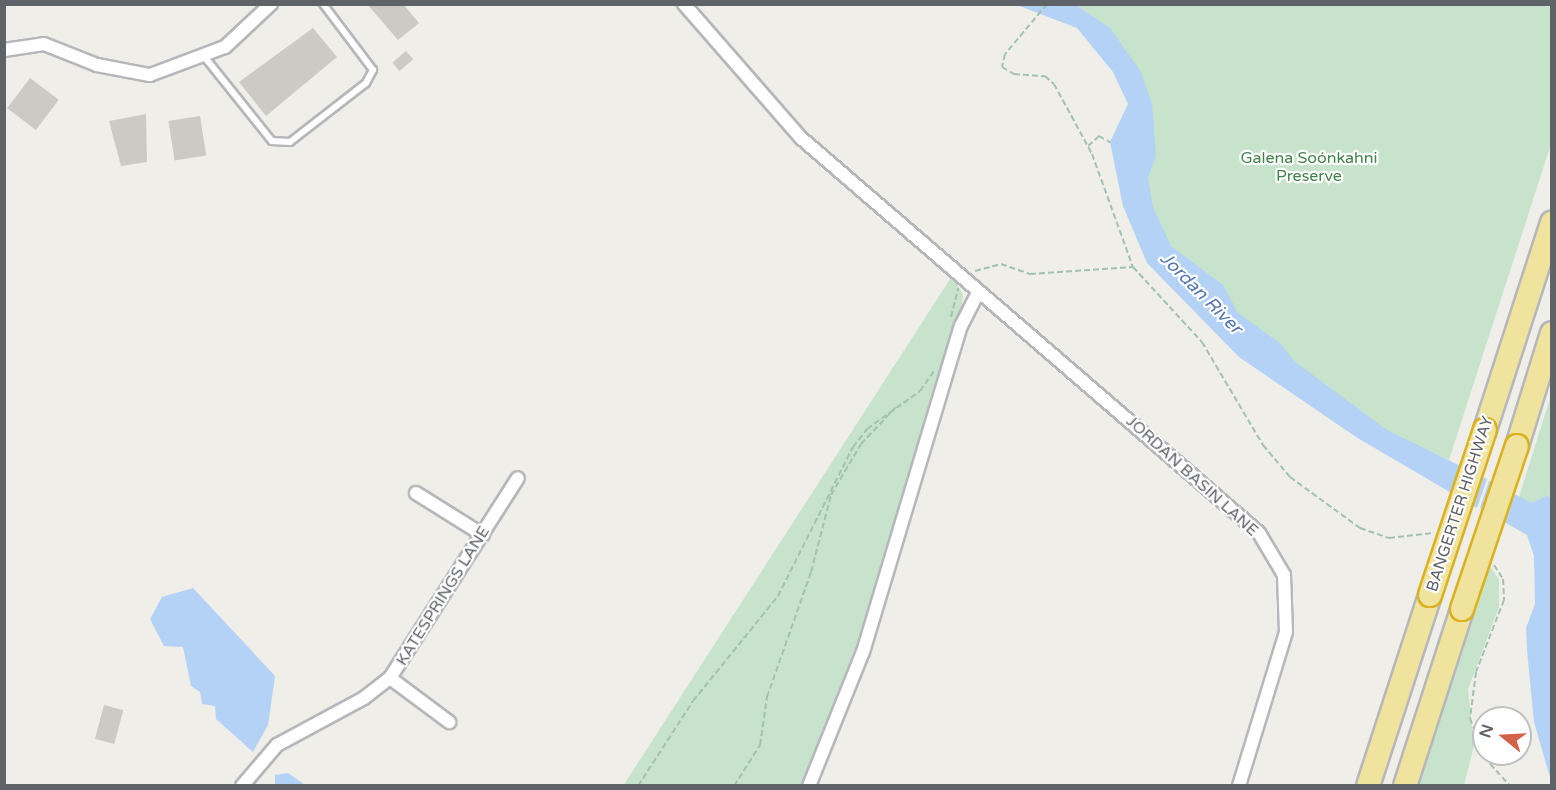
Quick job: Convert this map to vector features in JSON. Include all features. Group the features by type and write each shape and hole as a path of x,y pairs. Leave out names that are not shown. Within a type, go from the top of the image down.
{"highway":[{"name":"BANGERTER HIGHWAY","path":"1368,786 1551,223"},
{"path":"1405,786 1517,446 1551,333"}],"street":[{"path":"4,50 44,44 98,65 150,75 225,47 271,4"},
{"name":"JORDAN BASIN LANE","path":"684,4 801,138 1252,527 1284,575 1286,632 1239,786"},
{"path":"809,786 863,652 961,326 979,291"},
{"name":"KATESPRINGS LANE","path":"242,786 277,745 359,701 390,678 518,478"},
{"path":"416,493 483,535"},
{"path":"390,678 449,722"}],"lane":[{"path":"203,55 272,141 290,142 366,83 373,70 323,4"}],"path":[{"path":"1047,4 1005,54 1002,66 1050,79 1088,146 1134,267 1202,342 1263,446 1290,477 1370,533 1396,538 1433,532"},
{"path":"1088,146 1099,136 1110,142"},
{"path":"974,271 1001,264 1030,274 1134,267"},
{"path":"638,786 693,701 778,596 853,447 897,406 920,391"},
{"path":"734,786 760,745 767,697 831,495 861,444 897,406"},
{"path":"1493,563 1503,579 1504,600 1476,672 1470,718 1484,757 1510,786"}],"green space":[{"name":"Galena Soónkahni Preserve","path":"1066,5 1551,5 1551,144 1449,460 1363,421 1171,260 1140,177 1148,117"},
{"path":"952,276 963,294 962,305 866,620 801,785 623,786"},
{"path":"1551,395 1551,499 1548,495 1532,503 1519,497"},
{"path":"1490,566 1499,580 1499,607 1468,689 1472,754 1464,785 1419,785"}],"water":[{"name":"Jordan River","path":"1017,5 1076,5 1110,28 1141,72 1152,104 1156,156 1148,178 1153,207 1171,246 1223,285 1238,313 1281,344 1294,361 1387,430 1487,479 1477,508 1356,437 1239,357 1147,263 1123,206 1110,142 1128,104 1113,72 1077,28"},
{"path":"1489,481 1532,503 1548,495 1551,499 1551,781 1534,722 1527,650 1526,628 1535,604 1534,556 1527,535 1480,508"},
{"path":"193,588 275,676 268,725 253,752 216,719 215,706 202,704 200,692 191,686 183,647 164,646 150,619 162,597"},
{"path":"288,773 305,785 275,785 275,775"}],"building":[{"path":"367,4 403,4 419,23 398,40"},
{"path":"313,28 337,57 266,116 239,82"},
{"path":"406,51 413,59 400,71 392,63"},
{"path":"30,78 59,100 36,130 7,108"},
{"path":"146,114 147,162 121,166 109,121"},
{"path":"200,116 206,156 175,161 168,121"},
{"path":"104,705 123,710 114,744 95,739"}]}
